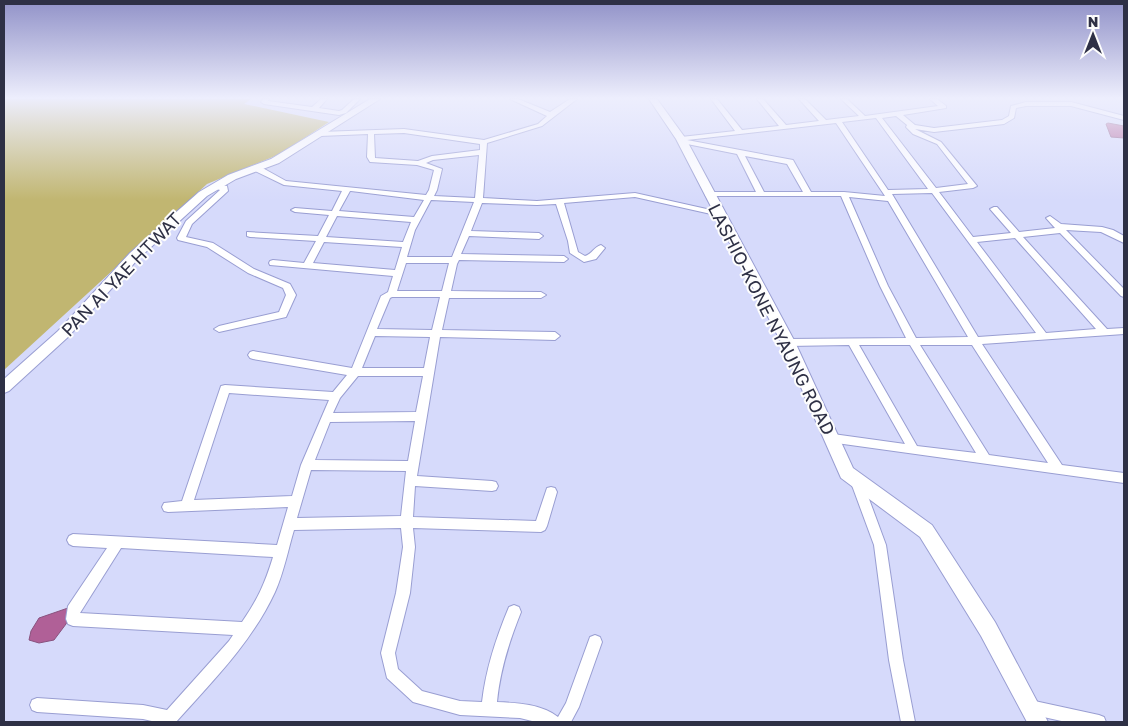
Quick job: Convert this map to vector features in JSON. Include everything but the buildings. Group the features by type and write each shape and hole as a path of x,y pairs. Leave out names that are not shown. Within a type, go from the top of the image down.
{"main road":[{"name":"LASHIO-KONE NYAUNG ROAD","path":"676,133 788,342 847,473 926,531 988,629 1038,722"},
{"name":"PAN AI YAE HTWAT","path":"4,387 63,334 110,282 179,214 217,186 275,161 320,134"}],"street":[{"path":"320,134 349,133"},
{"path":"371,133 371,157 373,160 418,163 438,169 433,190 416,220 406,245 392,294"},
{"path":"413,133 484,147"},
{"path":"418,163 432,158 484,147 520,133"},
{"path":"681,140 734,133"},
{"path":"846,133 889,195 975,341 1059,470"},
{"path":"890,133 1044,337"},
{"path":"709,194 889,195 973,186 939,143 915,133"},
{"path":"681,140 790,162 808,194"},
{"path":"484,147 479,201 455,258 428,372 426,395 420,416 410,481 406,522 409,547 404,593 388,653 392,673 418,697 460,708 520,711 545,717 552,722"},
{"path":"740,153 761,194"},
{"path":"256,168 284,183 303,186 479,201 560,203 635,195 720,214"},
{"path":"217,186 224,188 224,191 189,223 181,238 210,244 251,271 287,286 291,295 283,315 220,329"},
{"path":"307,266 347,189"},
{"path":"844,194 884,286 913,342 986,460"},
{"path":"560,203 562,215 574,245 574,253 584,259 593,257 601,248"},
{"path":"994,209 1104,332"},
{"path":"295,210 416,220"},
{"path":"1050,218 1124,294"},
{"path":"970,240 1086,227 1116,233 1124,240"},
{"path":"467,233 538,236"},
{"path":"250,234 406,245"},
{"path":"402,260 455,258 564,259"},
{"path":"273,263 398,272"},
{"path":"37,705 143,712 168,721 234,646 259,609 270,588 307,465 336,396 355,372 386,296 392,294 446,296 541,295"},
{"path":"788,342 975,341 1124,331"},
{"path":"372,332 555,336"},
{"path":"852,342 914,450"},
{"path":"253,355 355,372 428,372"},
{"path":"186,506 225,389 336,396"},
{"path":"326,418 420,416"},
{"path":"833,439 1124,478"},
{"path":"307,465 413,466"},
{"path":"856,480 880,545 896,660 908,722"},
{"path":"410,481 492,486"},
{"path":"289,524 406,522 536,527 542,526 551,492"},
{"path":"168,507 296,500"},
{"path":"74,540 282,551"},
{"path":"117,543 73,611 71,617 73,619 245,629"},
{"path":"490,709 492,678 499,650 514,612"},
{"path":"563,722 572,707 595,642"},
{"path":"1030,707 1099,722"}],"shaded area":[{"path":"4,133 312,133 280,154 207,184 4,370"},
{"path":"1109,133 1124,133 1124,138 1111,137"},
{"path":"68,608 72,611 66,624 54,640 39,643 29,640 31,631 39,618"}]}
